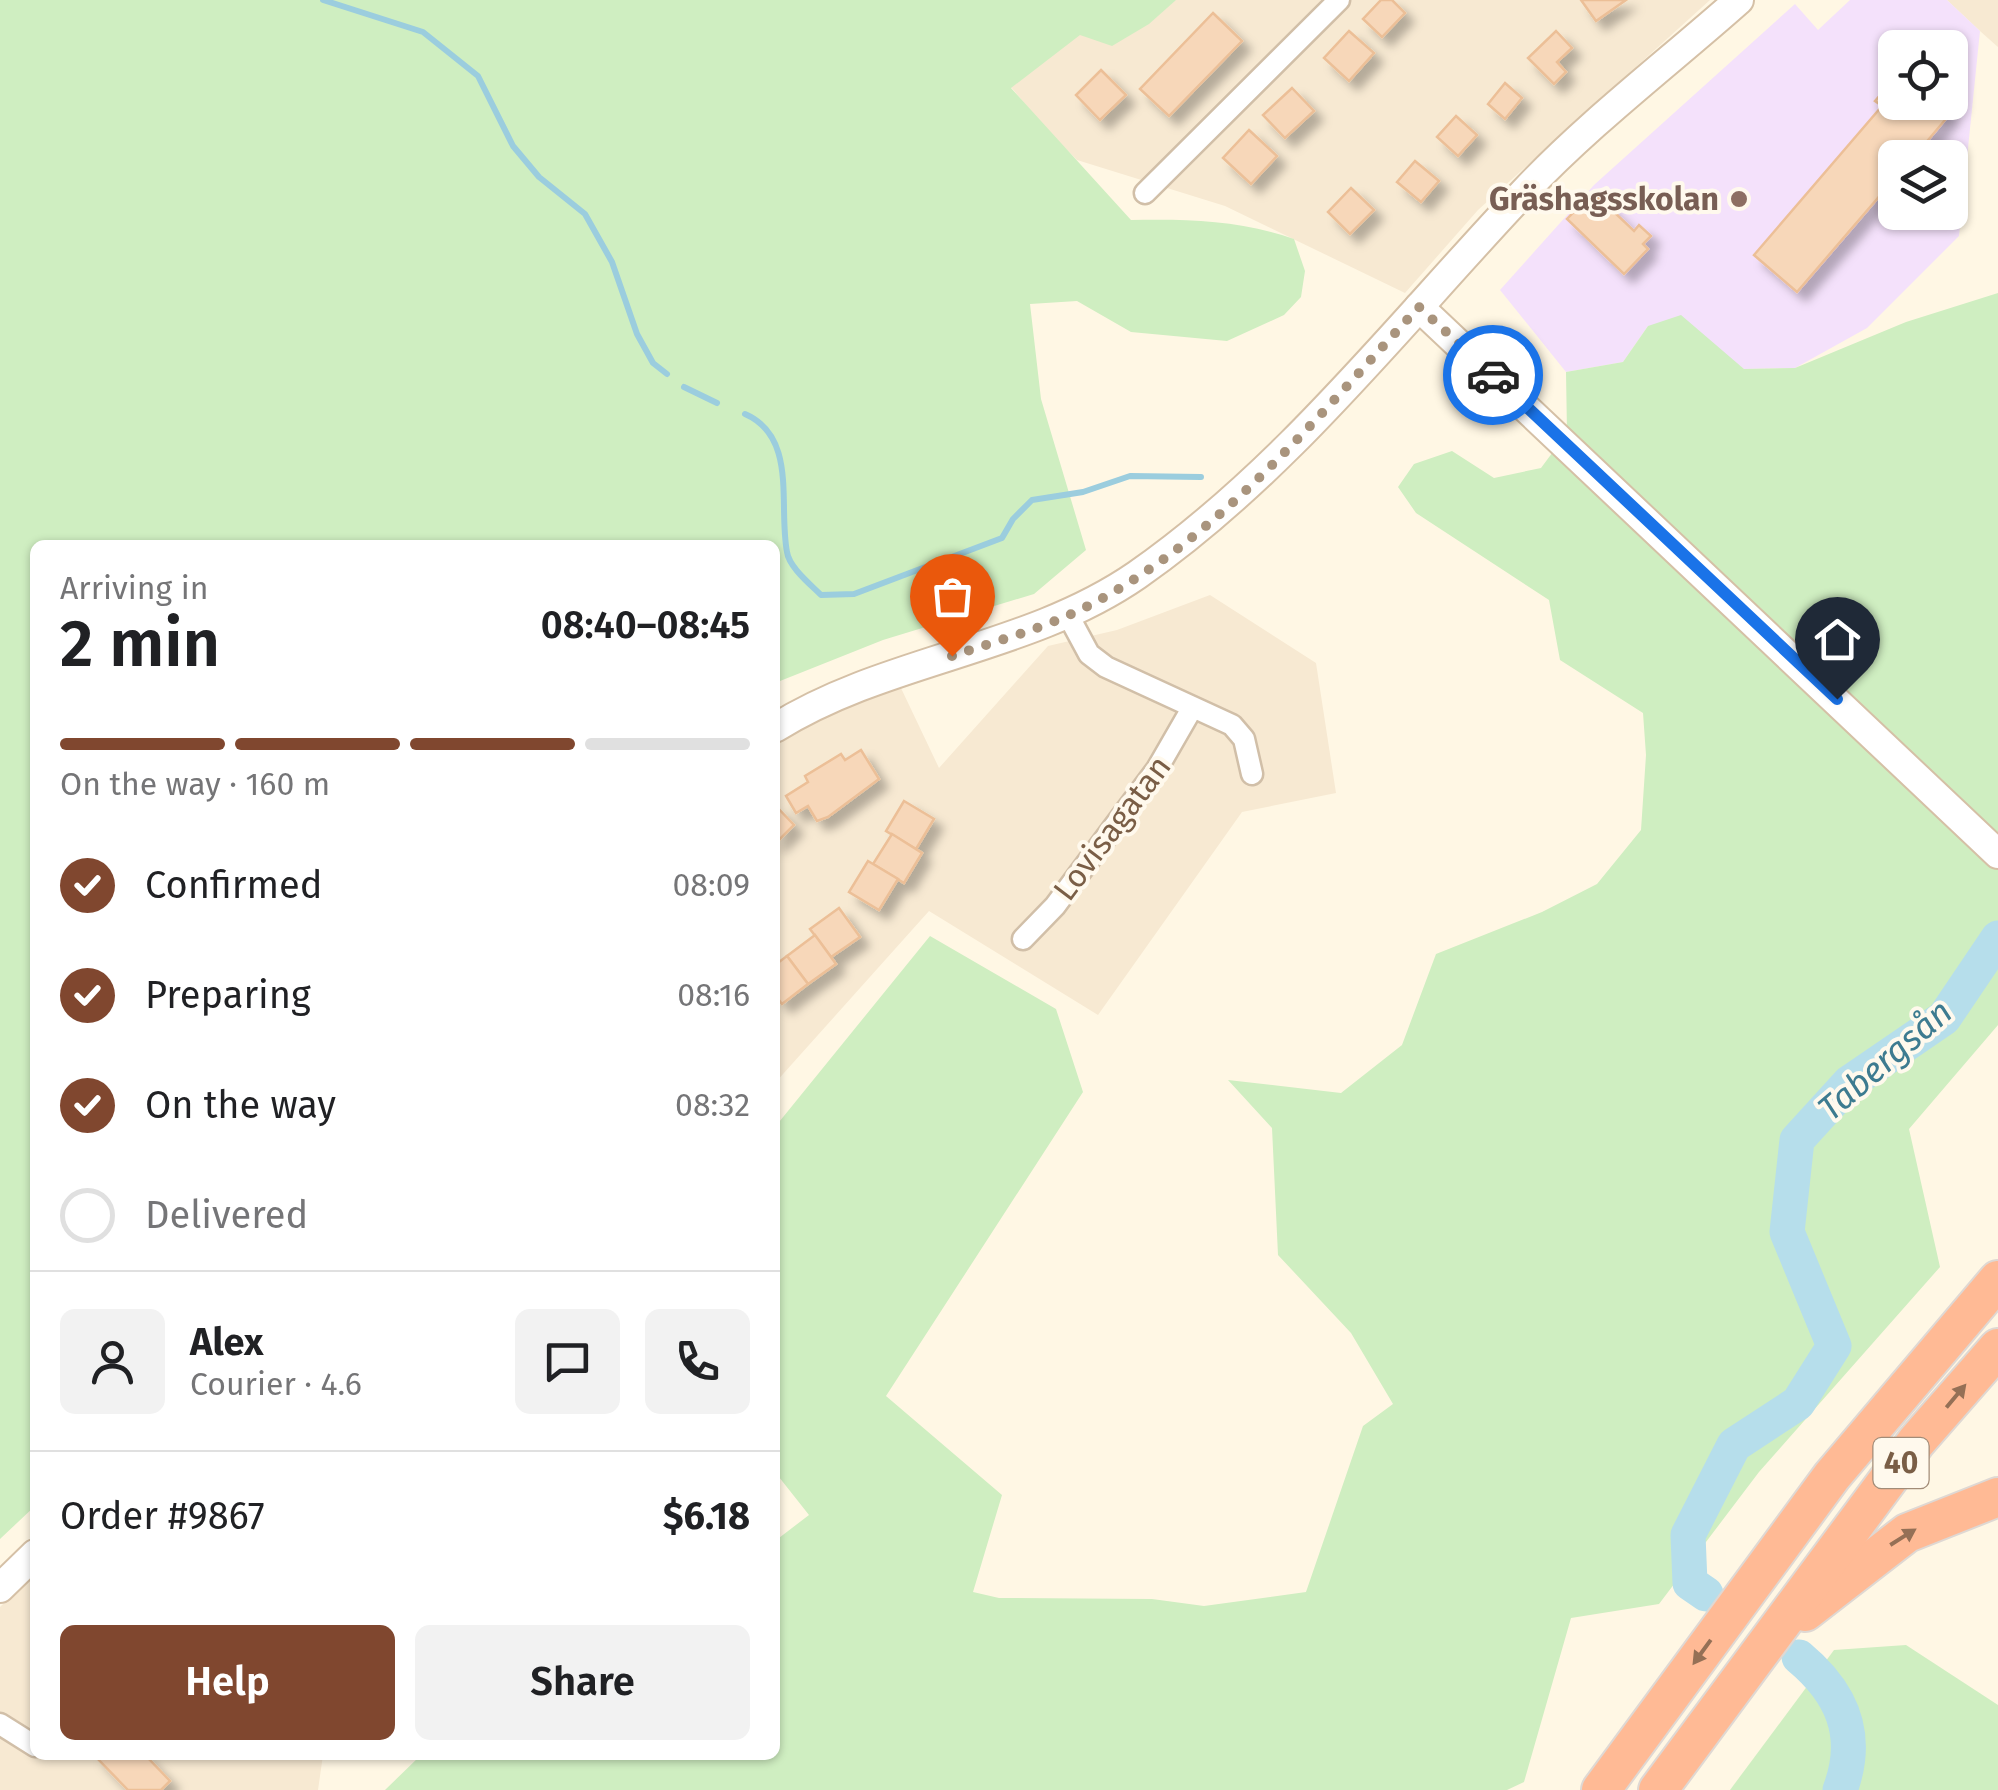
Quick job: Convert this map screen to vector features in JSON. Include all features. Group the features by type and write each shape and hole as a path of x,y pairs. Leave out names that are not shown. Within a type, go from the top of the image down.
{"highway":[{"path":"1832,1476 1938,1322 1998,1249"},
{"name":"40","path":"1601,1790 1832,1476 1998,1280"},
{"name":"40","path":"1817,1589 1916,1442 1998,1348"},
{"path":"1658,1790 1758,1650 1817,1589 1907,1533 1998,1497"}],"street":[{"path":"1145,193 1339,0"},
{"path":"780,726 848,693 1073,624 1208,522 1419,307 1527,188 1738,0"},
{"path":"1419,307 1998,854"},
{"path":"1073,624 1089,654 1106,667 1232,726 1244,739 1252,774"},
{"name":"Lovisagatan","path":"1023,940 1055,906 1157,769 1191,710"},
{"path":"0,1588 30,1559"},
{"path":"0,1724 30,1743"}],"shaded area":[{"path":"1119,0 1710,0 1478,210 1405,293 1225,206 1077,160 1044,127 1011,87"},
{"name":"Gräshagsskolan","path":"1850,0 1947,0 1980,31 1968,148 1968,140 1878,140 1878,230 1960,230 1959,236 1867,328 1795,368 1744,369 1730,359 1648,326 1623,362 1566,372 1500,290 1594,185 1795,4 1818,30"},
{"path":"1947,0 1998,0 1998,47 1980,31"},
{"path":"1210,595 1316,663 1336,793 1242,812 1098,1015 929,911 780,1077 780,740 870,693 900,686 939,768 1048,646 1117,630"},
{"path":"30,1578 30,1760 322,1760 318,1790 0,1790 0,1607"}],"green space":[{"path":"0,0 1176,0 1149,24 1112,46 1080,35 1011,88 1131,220 1214,222 1294,239 1305,271 1301,297 1284,315 1227,341 1131,332 1077,301 1030,304 1041,399 1086,550 1034,594 883,640 780,681 780,540 30,540 30,1511 0,1539"},
{"path":"1998,293 1998,1025 1909,1129 1940,1267 1759,1472 1659,1604 1571,1618 1524,1782 1507,1790 385,1790 416,1760 780,1760 780,1537 809,1515 780,1478 780,1121 930,936 1056,1009 1083,1092 886,1396 1002,1495 973,1592 999,1598 1152,1599 1204,1606 1306,1592 1363,1426 1393,1404 1351,1333 1278,1255 1272,1128 1228,1080 1341,1093 1402,1045 1436,954 1542,912 1597,884 1641,830 1646,755 1643,713 1560,660 1549,600 1416,513 1398,487 1414,464 1452,451 1494,478 1541,468 1567,433 1566,372 1623,362 1648,326 1681,315 1744,369 1795,368 1906,322"},
{"path":"1906,1645 1998,1705 1998,1790 1730,1790 1834,1650"}],"building":[{"path":"1381,0 1392,0 1405,13 1382,37 1363,19"},
{"path":"1581,0 1626,0 1596,21"},
{"path":"1213,13 1242,41 1169,116 1140,89"},
{"path":"1349,31 1374,53 1349,81 1324,58"},
{"path":"1556,31 1572,48 1557,62 1566,72 1554,84 1528,58"},
{"path":"1101,70 1126,95 1100,120 1076,95"},
{"path":"1505,83 1522,98 1505,119 1488,104"},
{"path":"1292,88 1314,111 1285,138 1263,115"},
{"path":"1878,111 1878,120 1945,120 1928,140 1878,140 1878,198 1797,292 1754,255"},
{"path":"1456,116 1477,135 1458,156 1437,137"},
{"path":"1249,130 1277,156 1251,184 1223,158"},
{"path":"1415,161 1439,181 1421,202 1397,182"},
{"path":"1351,188 1374,210 1350,234 1328,212"},
{"path":"1593,192 1634,231 1639,225 1651,236 1643,244 1648,249 1624,274 1567,219"},
{"path":"861,750 879,779 828,817 817,821 808,806 796,813 786,796 808,782 805,776 841,754 845,760"},
{"path":"904,801 934,819 916,849 886,831"},
{"path":"780,810 794,825 780,839"},
{"path":"892,834 922,853 904,883 873,864"},
{"path":"868,861 898,879 879,910 849,892"},
{"path":"839,908 860,937 831,957 810,929"},
{"path":"815,935 836,964 808,984 787,956"},
{"path":"787,956 808,984 782,1004 780,1001 780,961"},
{"path":"99,1760 150,1760 170,1781 161,1790 128,1790"}],"waterway":[{"path":"323,0 423,32 478,76 513,146 539,177 585,214 612,262 637,334 653,363 667,374"},
{"path":"684,387 717,403"},
{"path":"745,414 762,425 773,439 782,474 789,558 821,595 854,594 1002,538 1013,519 1032,500 1083,492 1130,476 1201,477"},
{"name":"Tabergsån","path":"1706,1594 1690,1583 1688,1535 1734,1445 1798,1403 1834,1346 1787,1232 1797,1140 1849,1083 1944,1018 1998,938"},
{"name":"Tabergsån","path":"1799,1657 1826,1685 1843,1716 1848,1751 1840,1790"}],"way so far":[{"path":"952,656 1068,616 1132,578 1194,534 1248,486 1419,307 1493,375"}],"place":[{"name":"Gräshagsskolan","path":"1739,199"}],"route":[{"path":"1493,375 1837,699"}]}
